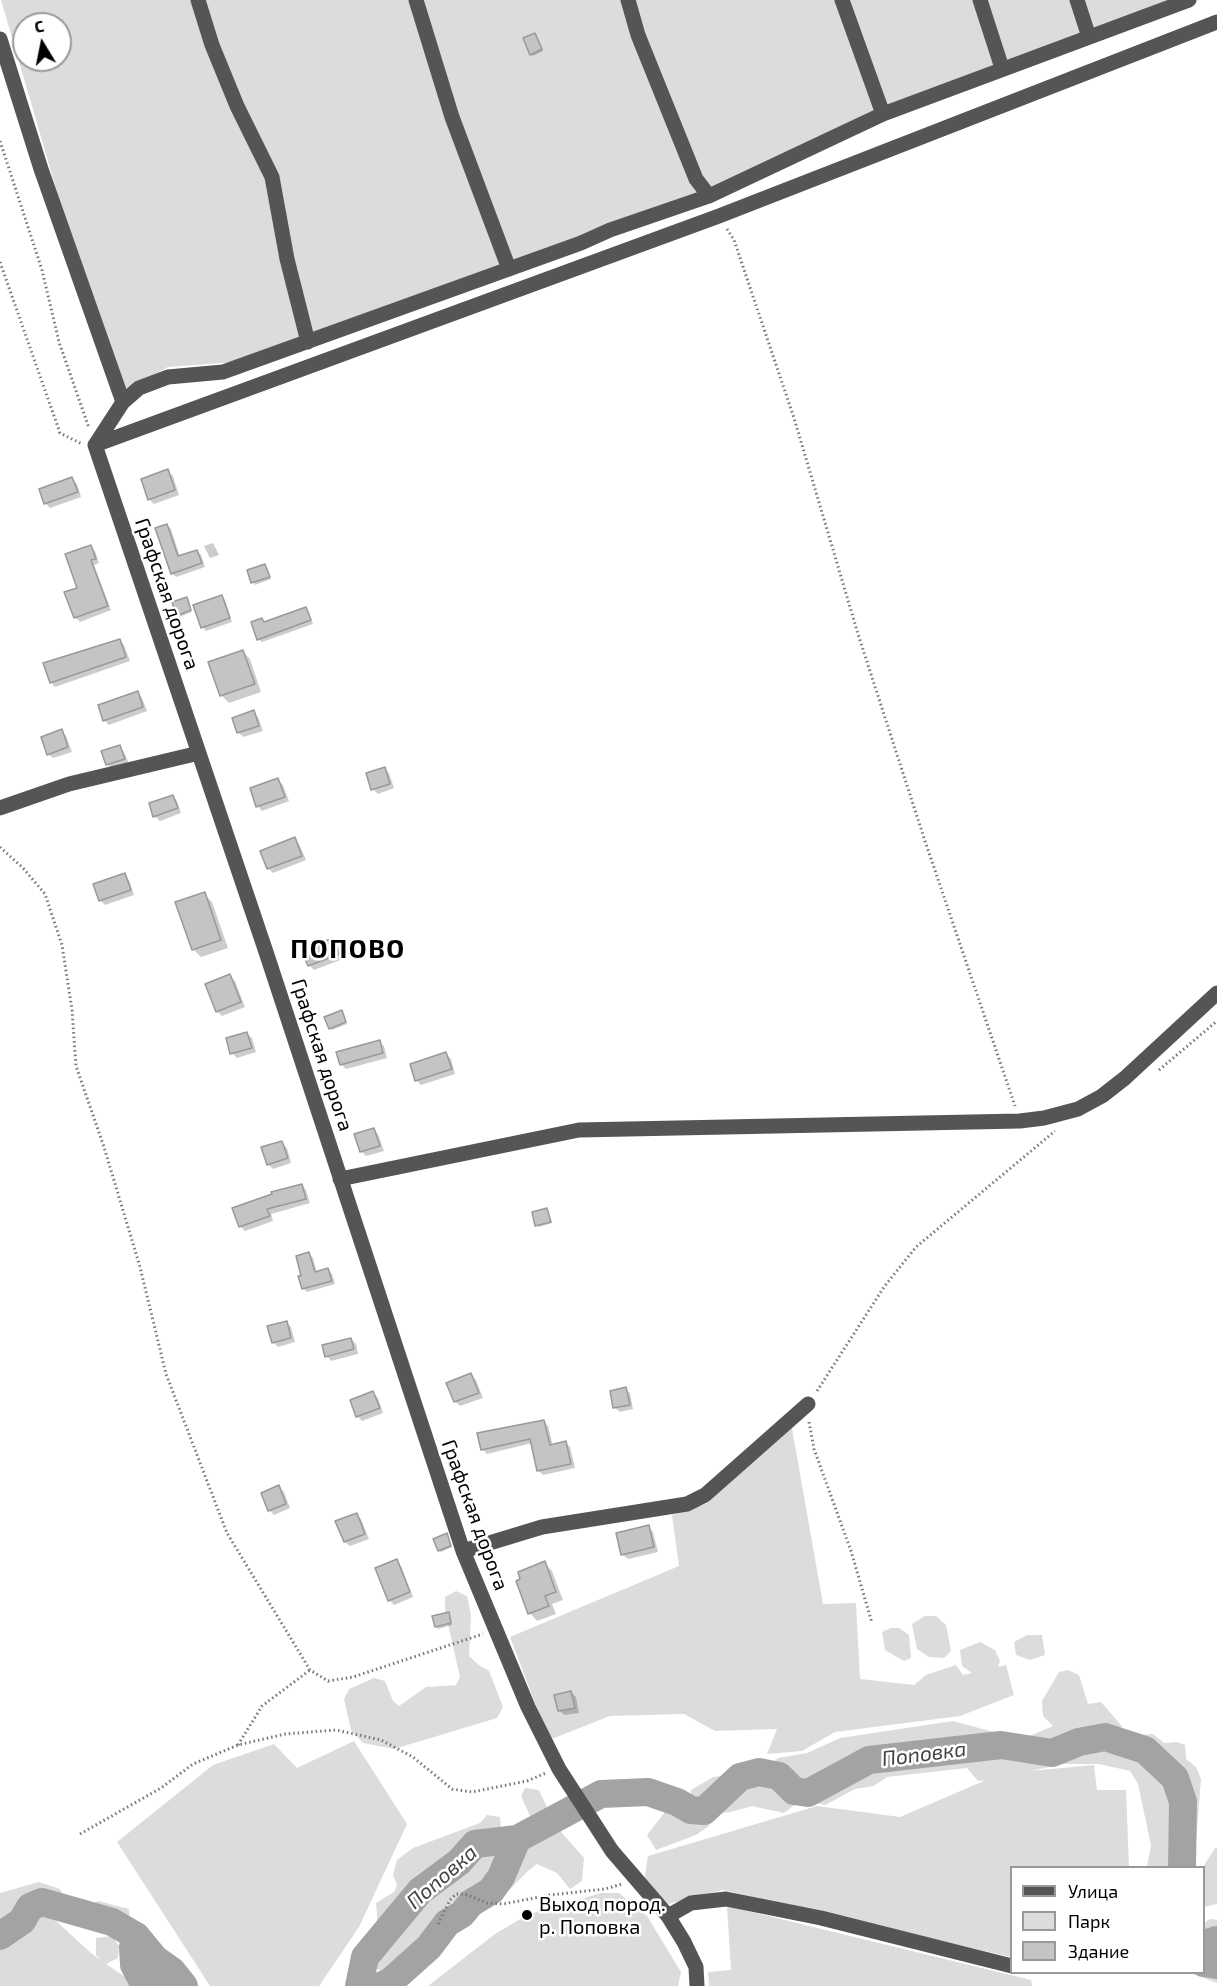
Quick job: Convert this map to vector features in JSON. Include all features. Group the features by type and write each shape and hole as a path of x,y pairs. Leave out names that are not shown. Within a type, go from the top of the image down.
{"street":[{"path":"198,0 237,106 272,177 287,259 308,342"},
{"path":"416,0 452,117 509,269"},
{"path":"627,0 638,35 696,179 709,196"},
{"path":"842,0 883,114"},
{"path":"980,0 1002,68"},
{"path":"1077,0 1089,37"},
{"path":"96,448 123,402 139,388 168,377 223,372 709,196 883,114 1189,0"},
{"path":"96,448 719,216 1217,22"},
{"path":"0,39 41,169 123,402"},
{"name":"Графская дорога","path":"96,448 463,1551 528,1707 559,1769 612,1851 635,1879"},
{"path":"0,808 69,784 199,753"},
{"path":"340,1179 579,1130 1020,1121 1044,1118 1078,1108 1102,1096 1125,1078 1217,993"},
{"path":"463,1551 542,1527 687,1504 705,1495 808,1404"},
{"path":"635,1879 668,1916 684,1942 696,1966 698,1986"},
{"path":"668,1916 691,1903 726,1899 821,1918 1010,1966"}],"path":[{"path":"0,141 42,270 59,342 96,448"},
{"path":"719,216 734,240 794,418 858,634 1020,1121"},
{"path":"0,262 60,433 96,448"},
{"path":"0,846 45,894 62,945 72,1010 76,1066 104,1147 140,1267 166,1374 227,1533 310,1670 328,1681 353,1677 496,1629"},
{"path":"872,1623 851,1551 814,1449 808,1419 808,1404 884,1287 916,1247 1047,1139 1078,1108"},
{"path":"238,1745 262,1706 310,1670"},
{"path":"80,1834 160,1788 193,1764 238,1745 285,1734 336,1730 381,1740 413,1757 452,1790 472,1792 527,1781 559,1769"},
{"path":"438,1924 450,1900 456,1894 465,1894 487,1903 503,1904 550,1895 605,1889 635,1879"}],"green space":[{"path":"1,0 1171,0 708,189 236,362 168,367 116,394 22,72 72,72 72,12 12,12 12,38"},
{"path":"791,1423 823,1604 856,1603 860,1679 914,1685 926,1675 956,1665 963,1675 972,1673 962,1666 960,1650 980,1642 995,1650 1000,1661 998,1667 1006,1665 1014,1695 960,1716 835,1732 802,1751 767,1754 777,1729 715,1731 684,1714 610,1716 549,1740 510,1637 679,1566 672,1515 706,1504"},
{"path":"456,1591 467,1596 471,1615 469,1656 489,1671 503,1707 497,1718 394,1749 363,1743 351,1730 344,1699 349,1689 374,1678 385,1681 393,1701 399,1706 426,1687 456,1685 460,1677 445,1611 445,1597"},
{"path":"925,1616 936,1616 946,1625 951,1651 944,1658 929,1657 917,1649 912,1624"},
{"path":"891,1628 899,1628 909,1635 911,1658 904,1661 885,1650 882,1632"},
{"path":"1027,1635 1042,1635 1045,1655 1030,1660 1016,1655 1014,1642"},
{"path":"1068,1670 1079,1675 1088,1704 1101,1702 1121,1725 1126,1740 1134,1742 1140,1735 1153,1734 1164,1743 1177,1742 1185,1745 1186,1759 1196,1767 1201,1779 1194,1866 1147,1866 1151,1845 1138,1784 1130,1771 1099,1764 1064,1764 1030,1771 1094,1765 1097,1790 1126,1790 1129,1866 1010,1866 1010,1957 723,1890 668,1904 644,1882 648,1856 817,1806 900,1817 986,1780 978,1781 967,1768 887,1777 874,1786 855,1789 825,1805 801,1800 784,1813 752,1806 712,1814 709,1826 696,1835 656,1850 647,1835 668,1808 685,1808 691,1802 691,1790 713,1777 733,1774 763,1780 770,1777 769,1766 778,1758 807,1753 840,1738 953,1721 994,1732 1027,1737 1053,1726 1043,1716 1042,1701 1059,1672"},
{"path":"354,1741 407,1824 359,1927 319,1986 210,1986 117,1842 213,1765 274,1744 297,1768"},
{"path":"525,1788 539,1790 555,1825 584,1858 582,1881 570,1889 557,1873 537,1864 509,1890 488,1903 469,1895 448,1905 433,1918 434,1939 391,1975 377,1969 376,1903 394,1892 397,1885 393,1875 397,1860 413,1848 480,1823 487,1815 500,1817 501,1831 506,1841 513,1840 518,1827 531,1818 521,1796"},
{"path":"1217,1848 1217,1904 1205,1907 1205,1866"},
{"path":"39,1882 60,1889 68,1903 60,1917 54,1919 102,1961 96,1955 96,1938 112,1936 119,1946 118,1958 106,1964 134,1983 142,1960 157,1953 178,1964 192,1986 0,1986 0,1942 5,1937 0,1940 0,1893"},
{"path":"601,1893 619,1893 647,1916 681,1972 678,1986 428,1986 495,1934 527,1915"},
{"path":"82,1901 90,1905 98,1901 129,1909 130,1919 119,1924 78,1916 77,1907"},
{"path":"727,1906 1031,1980 1032,1986 709,1986 708,1972 731,1970"},
{"path":"1210,1919 1217,1920 1217,1983 1193,1974 1205,1974 1205,1922"}],"building":[{"path":"535,33 542,49 530,55 523,38"},
{"path":"168,469 175,490 148,500 141,479"},
{"path":"72,477 78,492 44,504 39,489"},
{"path":"167,524 178,556 197,550 202,563 171,574 155,528"},
{"path":"91,545 96,559 91,560 108,606 74,618 64,592 77,588 65,554"},
{"path":"265,564 270,577 251,583 247,570"},
{"path":"222,595 230,618 201,628 193,605"},
{"path":"187,597 191,610 176,616 172,602"},
{"path":"306,607 311,620 257,640 251,622 262,618 264,622"},
{"path":"120,639 126,657 50,683 43,663"},
{"path":"243,650 255,684 220,696 208,662"},
{"path":"138,691 143,707 103,721 98,705"},
{"path":"254,710 259,726 237,733 232,718"},
{"path":"62,729 68,747 47,755 41,737"},
{"path":"120,745 125,759 106,765 101,751"},
{"path":"385,767 390,784 371,790 366,773"},
{"path":"278,778 285,797 256,807 250,788"},
{"path":"173,795 178,808 153,817 149,803"},
{"path":"295,837 302,856 267,869 260,851"},
{"path":"125,873 131,890 99,901 93,884"},
{"path":"205,892 221,940 192,950 175,902"},
{"path":"333,938 339,954 308,966 301,950"},
{"path":"230,974 241,1002 216,1012 205,984"},
{"path":"342,1010 346,1022 329,1029 324,1017"},
{"path":"247,1032 252,1048 230,1054 226,1038"},
{"path":"380,1040 383,1053 340,1065 336,1052"},
{"path":"446,1052 452,1069 415,1081 410,1064"},
{"path":"374,1128 380,1146 360,1152 354,1134"},
{"path":"282,1141 288,1158 267,1165 261,1147"},
{"path":"302,1184 306,1199 267,1209 270,1216 239,1227 232,1208 272,1194 271,1192"},
{"path":"547,1208 551,1222 535,1226 532,1212"},
{"path":"309,1252 315,1272 328,1268 332,1281 302,1289 296,1256"},
{"path":"287,1321 291,1338 272,1343 267,1326"},
{"path":"351,1338 354,1349 325,1357 322,1345"},
{"path":"471,1373 479,1393 454,1402 446,1383"},
{"path":"626,1387 630,1405 613,1408 610,1391"},
{"path":"373,1391 380,1408 356,1417 350,1400"},
{"path":"544,1420 550,1445 566,1441 571,1464 537,1471 530,1439 481,1450 477,1433"},
{"path":"279,1485 286,1504 268,1511 261,1493"},
{"path":"357,1513 365,1534 344,1542 335,1521"},
{"path":"649,1525 654,1547 621,1555 616,1533"},
{"path":"447,1533 451,1546 438,1551 433,1539"},
{"path":"397,1559 410,1592 388,1601 375,1568"},
{"path":"545,1561 556,1592 545,1596 549,1606 528,1614 516,1581 520,1579 518,1572"},
{"path":"449,1612 451,1623 435,1627 432,1616"},
{"path":"571,1691 575,1708 558,1711 554,1695"}],"waterway":[{"name":"Поповка","path":"359,1986 365,1957 420,1891 459,1862 475,1844 517,1839 601,1794 648,1792 677,1802 691,1810 704,1811 740,1777 759,1772 779,1776 794,1791 808,1793 869,1760 1001,1745 1052,1753 1079,1742 1105,1737 1145,1750 1175,1778 1183,1802 1182,1866"},
{"path":"380,1986 390,1982 429,1947 447,1923 462,1914 471,1903 491,1891 501,1877 517,1839"},
{"name":"Поповка","path":"0,1936 22,1921 30,1907 42,1902 112,1922 136,1936 133,1947 134,1965 142,1980 152,1986"},
{"path":"136,1936 155,1959 172,1971 184,1986"},
{"path":"1205,1944 1217,1940"},
{"name":"Поповка","path":"1205,1963 1217,1965"}],"place":[{"name":"Выход пород. р. Поповка","path":"527,1915"}],"district":[{"name":"ПОПОВО","path":"348,949"}]}
